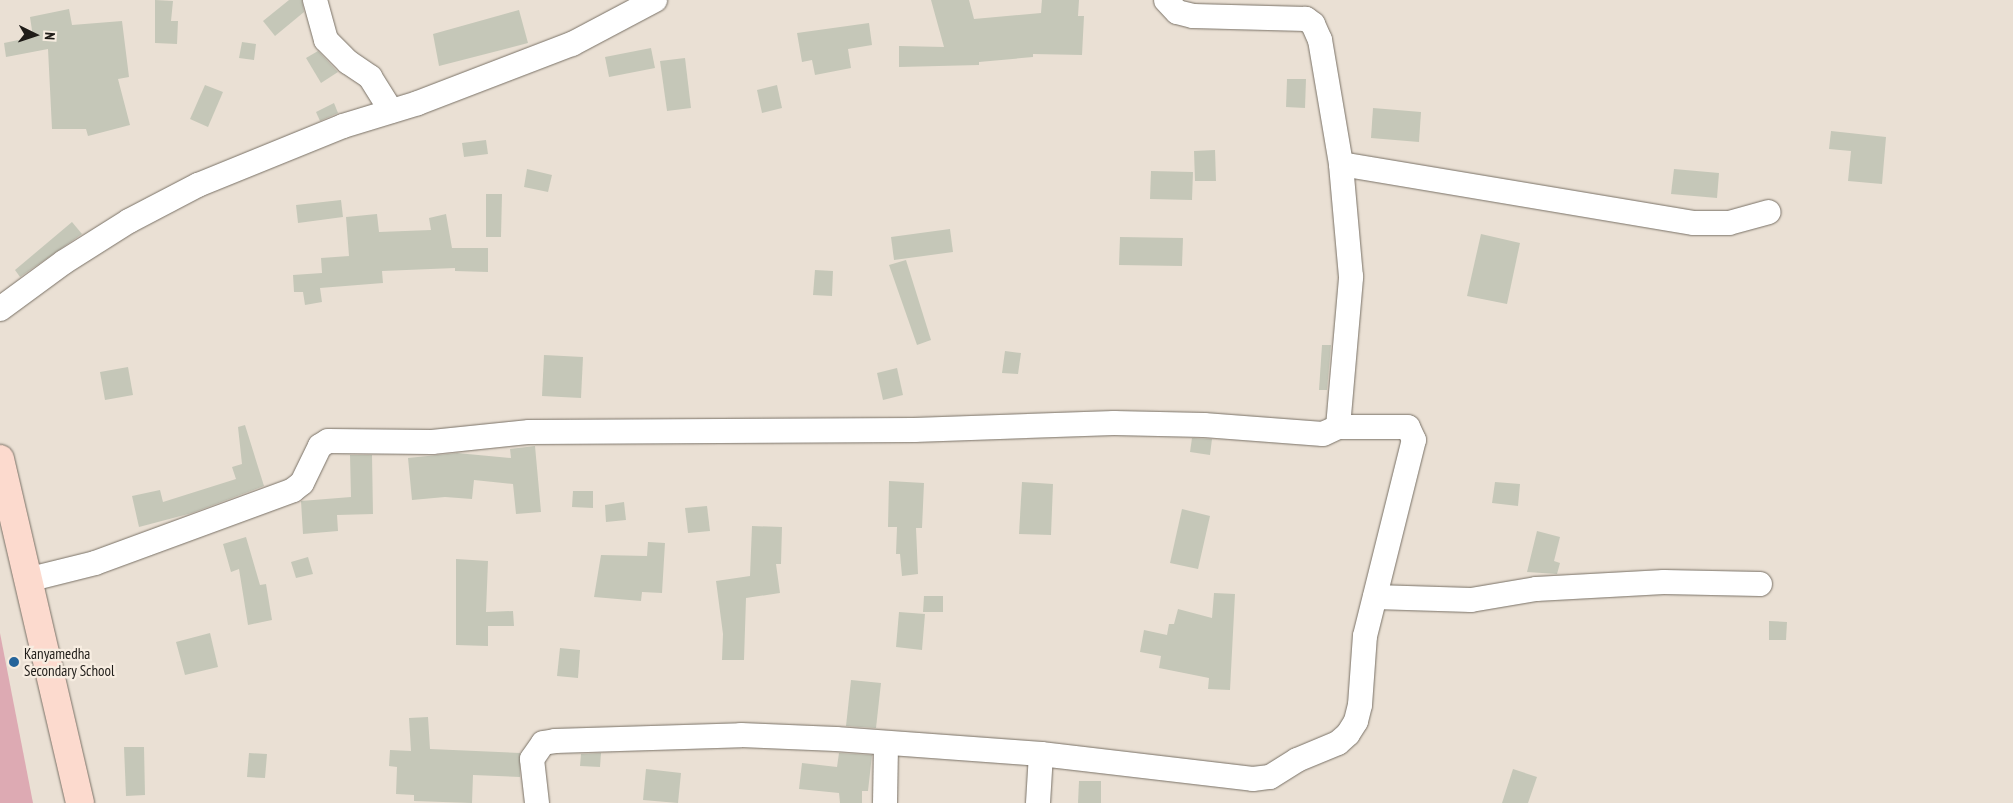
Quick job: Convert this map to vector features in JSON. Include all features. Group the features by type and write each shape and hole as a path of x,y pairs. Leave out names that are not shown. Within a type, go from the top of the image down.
{"main road":[{"path":"0,459 80,803"}],"street":[{"path":"315,0 326,40 348,62 370,77 391,112"},
{"path":"0,310 64,262 129,221 198,185 343,126 391,112 572,44 656,0"},
{"path":"1166,0 1177,12 1193,16 1306,19 1313,24 1320,40 1341,164 1351,278 1338,427"},
{"path":"1341,164 1694,223 1729,223 1769,212"},
{"path":"27,580 96,563 293,490 302,483 320,446 328,441 432,442 530,432 914,430 1114,423 1204,425 1323,434 1338,427 1398,426 1408,427 1414,440 1365,636 1356,722 1338,743 1297,760 1270,777 1253,779 1040,754 741,735 543,743 532,759 537,803"},
{"path":"1375,597 1471,600 1536,589 1664,582 1760,584"},
{"path":"885,803 886,744"},
{"path":"1038,803 1040,754"}],"shaded area":[{"path":"0,633 33,803 0,803"}],"building":[{"path":"155,0 173,1 171,21 178,21 177,44 155,43"},
{"path":"289,0 302,0 304,12 275,36 263,21"},
{"path":"931,0 969,0 974,19 1041,13 1042,0 1079,0 1078,16 1084,16 1082,55 1033,54 1033,57 979,62 979,65 899,67 899,46 944,47"},
{"path":"69,9 72,25 122,21 129,77 118,79 130,125 88,136 86,129 52,129 48,49 6,57 4,43 33,37 30,17"},
{"path":"519,10 528,43 439,66 433,34"},
{"path":"869,23 872,45 848,49 851,68 815,75 812,60 802,62 797,33"},
{"path":"242,42 256,44 254,60 239,58"},
{"path":"651,48 655,68 609,77 605,57"},
{"path":"318,51 338,72 321,83 306,58"},
{"path":"685,58 691,108 667,111 660,61"},
{"path":"1287,79 1306,79 1305,108 1286,107"},
{"path":"205,85 223,92 208,127 190,119"},
{"path":"777,85 782,108 762,113 757,90"},
{"path":"334,103 338,113 320,121 316,112"},
{"path":"1373,108 1421,112 1419,142 1371,138"},
{"path":"1831,131 1886,137 1882,184 1848,181 1851,151 1829,149"},
{"path":"486,140 488,154 464,157 462,143"},
{"path":"1215,150 1216,181 1195,181 1194,151"},
{"path":"527,169 552,175 548,192 524,187"},
{"path":"1674,169 1719,173 1717,198 1671,194"},
{"path":"1151,171 1193,172 1192,200 1150,199"},
{"path":"486,194 502,194 501,237 486,237"},
{"path":"341,200 343,217 298,223 296,205"},
{"path":"377,214 379,232 431,230 429,218 446,214 452,248 488,248 488,272 455,271 455,268 382,271 383,283 320,288 322,302 305,305 303,292 294,292 293,275 322,273 321,258 349,256 346,217"},
{"path":"72,222 82,234 20,277 15,270"},
{"path":"950,229 953,252 894,260 891,237"},
{"path":"1481,234 1520,243 1507,304 1467,296"},
{"path":"1120,237 1183,238 1182,266 1119,265"},
{"path":"906,260 931,340 917,345 889,265"},
{"path":"815,270 833,271 832,296 813,295"},
{"path":"1322,345 1331,345 1327,390 1319,390"},
{"path":"1005,351 1021,353 1018,374 1002,373"},
{"path":"544,355 583,357 581,398 542,396"},
{"path":"128,367 133,395 105,400 100,372"},
{"path":"897,368 903,395 883,400 877,373"},
{"path":"245,425 264,486 192,513 139,527 132,496 160,490 163,502 236,479 232,467 242,464 238,427"},
{"path":"1192,438 1212,439 1210,455 1190,452"},
{"path":"535,446 541,512 516,514 513,484 474,480 472,499 445,497 412,500 408,458 457,453 511,458 510,449"},
{"path":"350,455 372,455 373,514 337,515 338,531 303,534 301,501 351,497"},
{"path":"889,481 924,483 922,528 916,528 918,574 902,576 900,554 896,554 897,527 888,527"},
{"path":"1022,482 1053,484 1051,535 1019,534"},
{"path":"1495,482 1520,484 1518,506 1492,503"},
{"path":"573,491 593,491 593,508 572,507"},
{"path":"624,502 626,520 606,522 605,505"},
{"path":"707,506 710,531 688,533 685,508"},
{"path":"1182,509 1210,516 1198,569 1170,563"},
{"path":"752,526 782,527 781,564 776,564 780,593 746,598 744,660 722,660 723,634 716,581 750,576"},
{"path":"1537,531 1560,537 1554,561 1560,563 1557,574 1527,572"},
{"path":"246,537 260,585 266,584 272,620 248,625 239,569 231,572 223,544"},
{"path":"648,542 665,543 662,593 642,592 641,601 594,597 601,555 647,556"},
{"path":"308,557 313,574 296,578 291,562"},
{"path":"456,559 488,561 486,612 513,611 514,626 488,626 488,646 456,645"},
{"path":"1214,593 1235,594 1230,690 1208,689 1209,678 1159,668 1161,656 1140,652 1144,630 1167,635 1169,624 1174,624 1178,609 1212,618"},
{"path":"924,596 943,596 943,612 923,612"},
{"path":"899,612 925,614 922,650 896,647"},
{"path":"1769,621 1787,622 1786,640 1769,640"},
{"path":"210,633 218,667 185,675 176,642"},
{"path":"560,648 580,650 578,678 557,676"},
{"path":"851,680 881,683 876,728 846,726"},
{"path":"428,717 430,749 520,753 520,777 473,775 472,803 414,801 414,795 396,794 397,767 389,766 390,750 411,751 409,718"},
{"path":"124,747 144,747 145,795 126,796"},
{"path":"249,753 267,754 265,778 247,777"},
{"path":"601,753 600,767 580,766 581,754"},
{"path":"839,753 872,755 868,791 862,791 862,803 840,803 839,793 799,789 802,763 837,767"},
{"path":"646,769 681,773 678,803 643,800"},
{"path":"1513,769 1537,777 1528,803 1502,803"},
{"path":"1079,781 1101,781 1101,803 1078,803"}],"place":[{"name":"Kanyamedha Secondary School","path":"14,662"}]}
